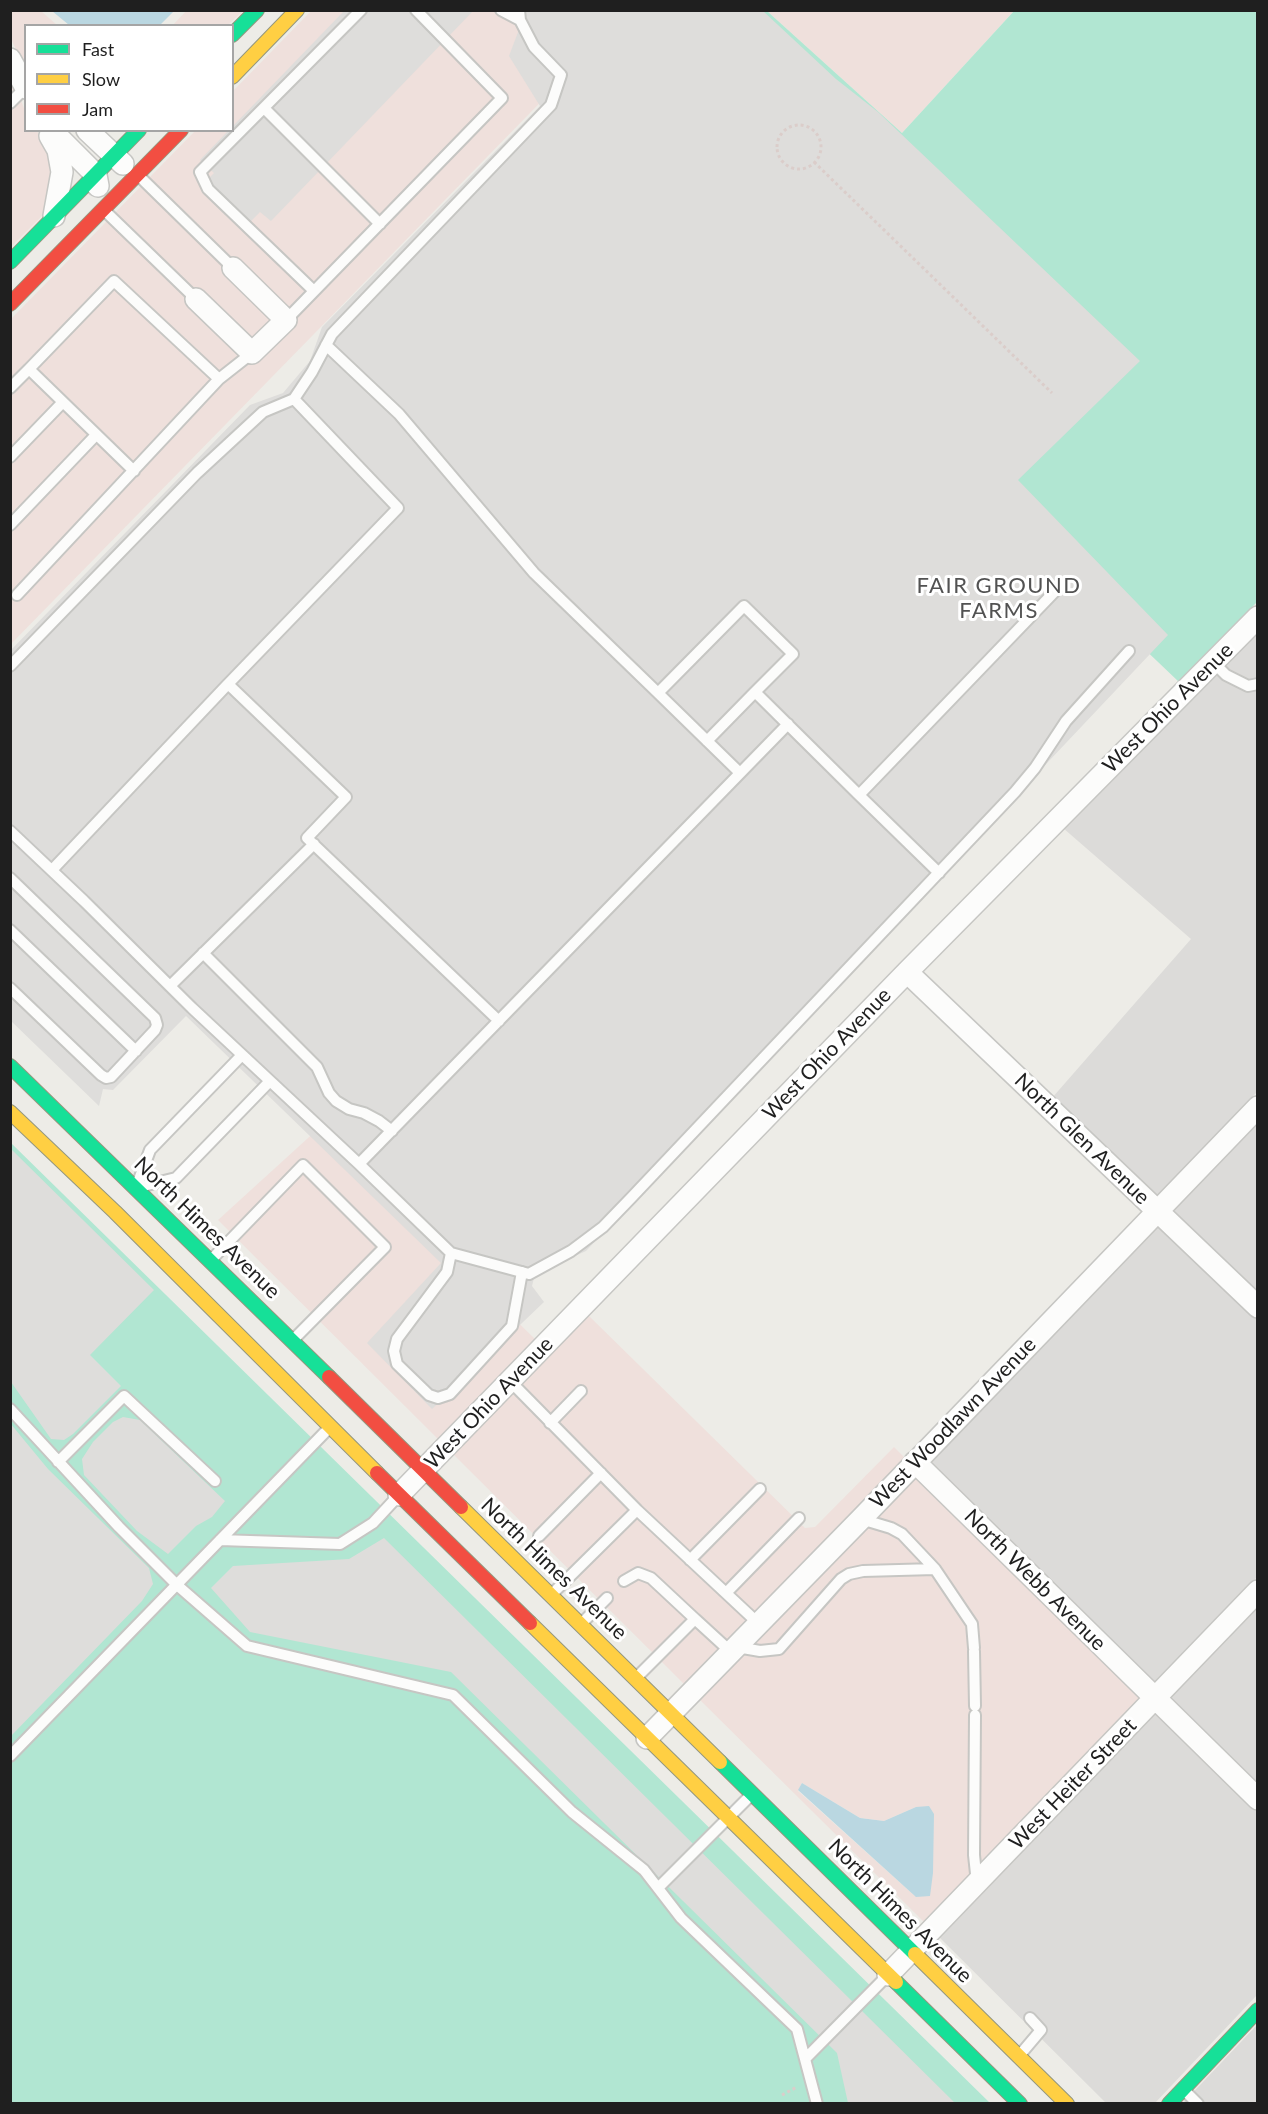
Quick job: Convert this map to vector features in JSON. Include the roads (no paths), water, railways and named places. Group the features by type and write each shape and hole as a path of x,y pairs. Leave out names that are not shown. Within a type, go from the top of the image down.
{"street":[{"path":"234,33 257,10"},
{"path":"234,75 297,10"},
{"path":"10,59 24,86"},
{"path":"50,132 58,150 62,172 54,218"},
{"path":"51,132 96,175 104,209"},
{"path":"89,132 113,157 138,175"},
{"path":"10,262 137,132"},
{"path":"10,304 179,132"},
{"path":"196,299 252,353 286,320 233,268"},
{"name":"West Ohio Avenue","path":"399,1495 1257,616"},
{"name":"North Glen Avenue","path":"907,972 1257,1307"},
{"name":"North Himes Avenue","path":"10,1066 125,1200 330,1427 1020,2103"},
{"name":"West Woodlawn Avenue","path":"647,1738 1257,1107"},
{"name":"North Himes Avenue","path":"10,1112 125,1200 211,1260 1066,2103"},
{"name":"North Webb Avenue","path":"915,1462 1257,1799"},
{"name":"West Heiter Street","path":"888,1976 1257,1592"},
{"path":"1169,2103 1257,2010"}],"lane":[{"path":"314,291 208,189 200,172 360,10"},
{"path":"286,320 502,98 416,10"},
{"path":"10,666 214,458 263,412 294,399 312,372 332,334 551,105 561,75 534,47 520,15 501,10"},
{"path":"10,103 24,89"},
{"path":"264,108 380,224"},
{"path":"138,175 233,268"},
{"path":"104,209 196,299"},
{"path":"10,388 114,281 219,379"},
{"path":"326,345 399,414 534,573 740,774"},
{"path":"13,595 134,471 219,379 252,353"},
{"path":"29,369 134,471"},
{"path":"52,870 398,508 294,399"},
{"path":"10,457 63,402"},
{"path":"10,525 96,435"},
{"path":"859,795 1061,585"},
{"path":"658,693 744,606 793,654 707,741"},
{"path":"10,831 451,1253 529,1274 571,1251 603,1227 1019,788 1066,721 1130,651"},
{"path":"1213,662 1226,675 1248,686 1257,684"},
{"path":"228,684 346,797 307,838 499,1021"},
{"path":"755,692 939,873"},
{"path":"359,1164 788,724"},
{"path":"170,986 314,844"},
{"path":"10,878 154,1018 157,1025 155,1030 111,1077 106,1078 10,988"},
{"path":"10,930 136,1051"},
{"path":"203,953 317,1067 329,1093 336,1101 380,1121 392,1131"},
{"path":"125,1200 150,1150 242,1055"},
{"path":"125,1200 176,1178 270,1081"},
{"path":"211,1260 303,1165 385,1247 292,1341"},
{"path":"451,1253 447,1272 397,1339 394,1351 397,1364 429,1395 438,1398 450,1394 512,1326 522,1272"},
{"path":"510,1381 637,1510 759,1624"},
{"path":"550,1423 581,1391"},
{"path":"58,1462 124,1396 215,1481"},
{"path":"10,1409 119,1527 177,1585 246,1646 453,1695 572,1812 644,1870 681,1918 797,2029 817,2103"},
{"path":"10,1755 330,1427"},
{"path":"539,1536 601,1473"},
{"path":"690,1560 760,1489"},
{"path":"220,1540 340,1544 373,1523 399,1495"},
{"path":"551,1595 637,1510"},
{"path":"726,1593 799,1518"},
{"path":"861,1519 891,1528 902,1534 935,1569 972,1624 975,1710 974,1854 977,1883"},
{"path":"624,1581 638,1573 651,1578 734,1650 760,1650 779,1649 841,1579 849,1574 863,1571 935,1569"},
{"path":"581,1624 607,1598"},
{"path":"634,1679 695,1618"},
{"path":"658,1888 752,1794"},
{"path":"805,2059 888,1976"},
{"path":"1018,2056 1041,2030 1030,2018"},
{"path":"1183,2089 1198,2103"}],"water":[{"path":"52,11 174,11 161,24 68,24"},
{"path":"802,1783 860,1818 884,1821 916,1807 929,1806 934,1814 933,1873 930,1896 916,1897 798,1790"}],"district":[{"name":"FAIR GROUND FARMS","path":"999,598"}]}
